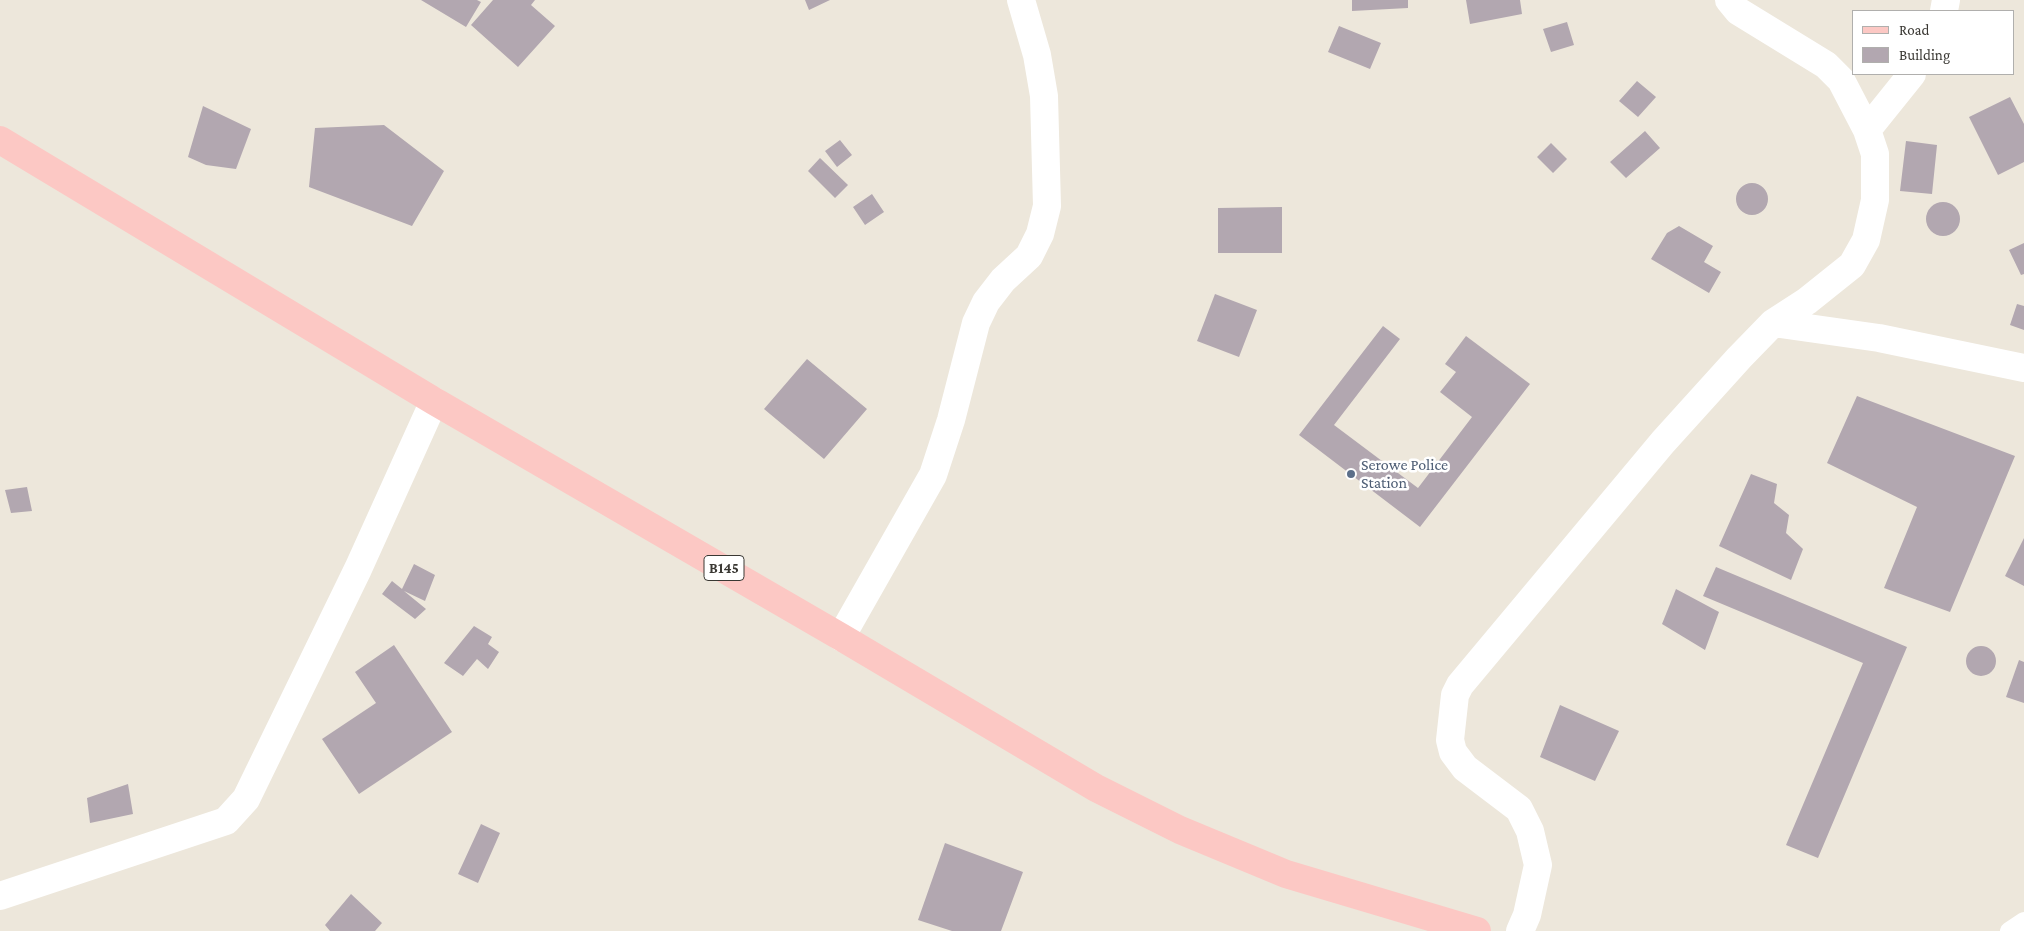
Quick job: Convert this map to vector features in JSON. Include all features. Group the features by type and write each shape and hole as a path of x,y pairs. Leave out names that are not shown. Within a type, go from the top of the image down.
{"main road":[{"name":"B145","path":"0,140 434,401 841,637 1096,788 1180,830 1286,874 1446,926 1478,931"}],"street":[{"path":"841,637 933,475 951,420 976,323 982,309 1003,280 1029,256 1040,234 1047,206 1044,96 1037,55 1021,0"},
{"path":"1520,931 1527,915 1538,865 1530,831 1519,810 1465,768 1453,752 1450,740 1455,695 1468,674 1663,442 1773,323 1807,301 1852,265 1866,240 1875,200 1875,154 1867,130 1841,80 1826,65 1738,11 1729,0"},
{"path":"1867,130 1911,75"},
{"path":"1773,323 1879,338 2024,368"},
{"path":"0,896 226,821 246,799 358,568 434,401"}],"lane":[{"path":"2009,931 2024,921"}],"building":[{"path":"421,0 477,0 481,2 466,27"},
{"path":"493,0 535,0 531,5 555,26 518,67 471,25"},
{"path":"805,0 830,0 809,10"},
{"path":"1352,0 1408,0 1408,8 1352,11"},
{"path":"1466,0 1520,0 1522,14 1470,24"},
{"path":"1567,22 1574,45 1551,52 1543,29"},
{"path":"1339,26 1381,43 1370,69 1328,52"},
{"path":"1637,81 1656,97 1638,117 1619,101"},
{"path":"2010,97 2024,124 2024,162 1998,175 1969,117"},
{"path":"203,106 251,129 236,169 206,165 188,157"},
{"path":"384,125 444,171 412,226 309,187 315,128"},
{"path":"1645,131 1660,148 1626,178 1610,162"},
{"path":"840,140 852,155 837,167 825,151"},
{"path":"1906,141 1937,145 1932,194 1900,191"},
{"path":"1551,143 1567,159 1553,173 1537,157"},
{"path":"820,158 848,185 835,198 808,171"},
{"path":"1752,183 1758,184 1763,188 1767,193 1767,205 1763,210 1758,214 1752,215 1746,214 1741,210 1737,205 1736,199 1737,193 1741,188 1746,184"},
{"path":"872,194 884,212 865,225 853,207"},
{"path":"1943,202 1955,207 1960,219 1955,231 1943,236 1931,231 1926,219 1931,207"},
{"path":"1282,207 1282,253 1218,253 1218,208"},
{"path":"1679,226 1713,246 1704,262 1721,272 1709,293 1651,259 1667,233"},
{"path":"2024,243 2024,274 2021,275 2009,250"},
{"path":"1215,294 1257,310 1239,357 1197,341"},
{"path":"2017,304 2024,306 2024,330 2010,325"},
{"path":"1383,326 1400,339 1334,425 1418,488 1472,417 1440,392 1456,372 1445,364 1466,336 1530,384 1420,527 1299,435"},
{"path":"807,359 867,409 824,459 764,409"},
{"path":"1857,396 2015,456 1950,612 1884,588 1917,507 1827,463"},
{"path":"1751,474 1777,484 1774,503 1789,515 1786,533 1803,549 1791,580 1719,546"},
{"path":"27,487 32,511 11,513 5,490"},
{"path":"2024,538 2024,586 2005,576"},
{"path":"414,564 435,575 425,601 404,591 426,609 415,619 382,594 392,581 402,589"},
{"path":"1716,567 1907,647 1818,858 1786,845 1863,663 1703,596"},
{"path":"1676,589 1719,612 1705,650 1662,624"},
{"path":"474,626 492,637 488,644 499,652 488,669 477,659 463,676 444,663"},
{"path":"394,645 452,732 359,794 322,739 376,703 355,672"},
{"path":"1981,646 1987,647 1995,655 1995,667 1987,675 1981,676 1975,675 1967,667 1966,661 1967,655 1975,647"},
{"path":"2019,660 2024,662 2024,703 2006,697"},
{"path":"1560,705 1619,731 1595,781 1540,757"},
{"path":"128,784 133,814 90,823 87,798"},
{"path":"481,824 500,833 478,883 458,874"},
{"path":"945,843 1023,872 1001,931 952,931 918,920"},
{"path":"351,894 382,923 375,931 330,931 325,925"}],"place":[{"name":"Serowe Police Station","path":"1351,474"}]}
